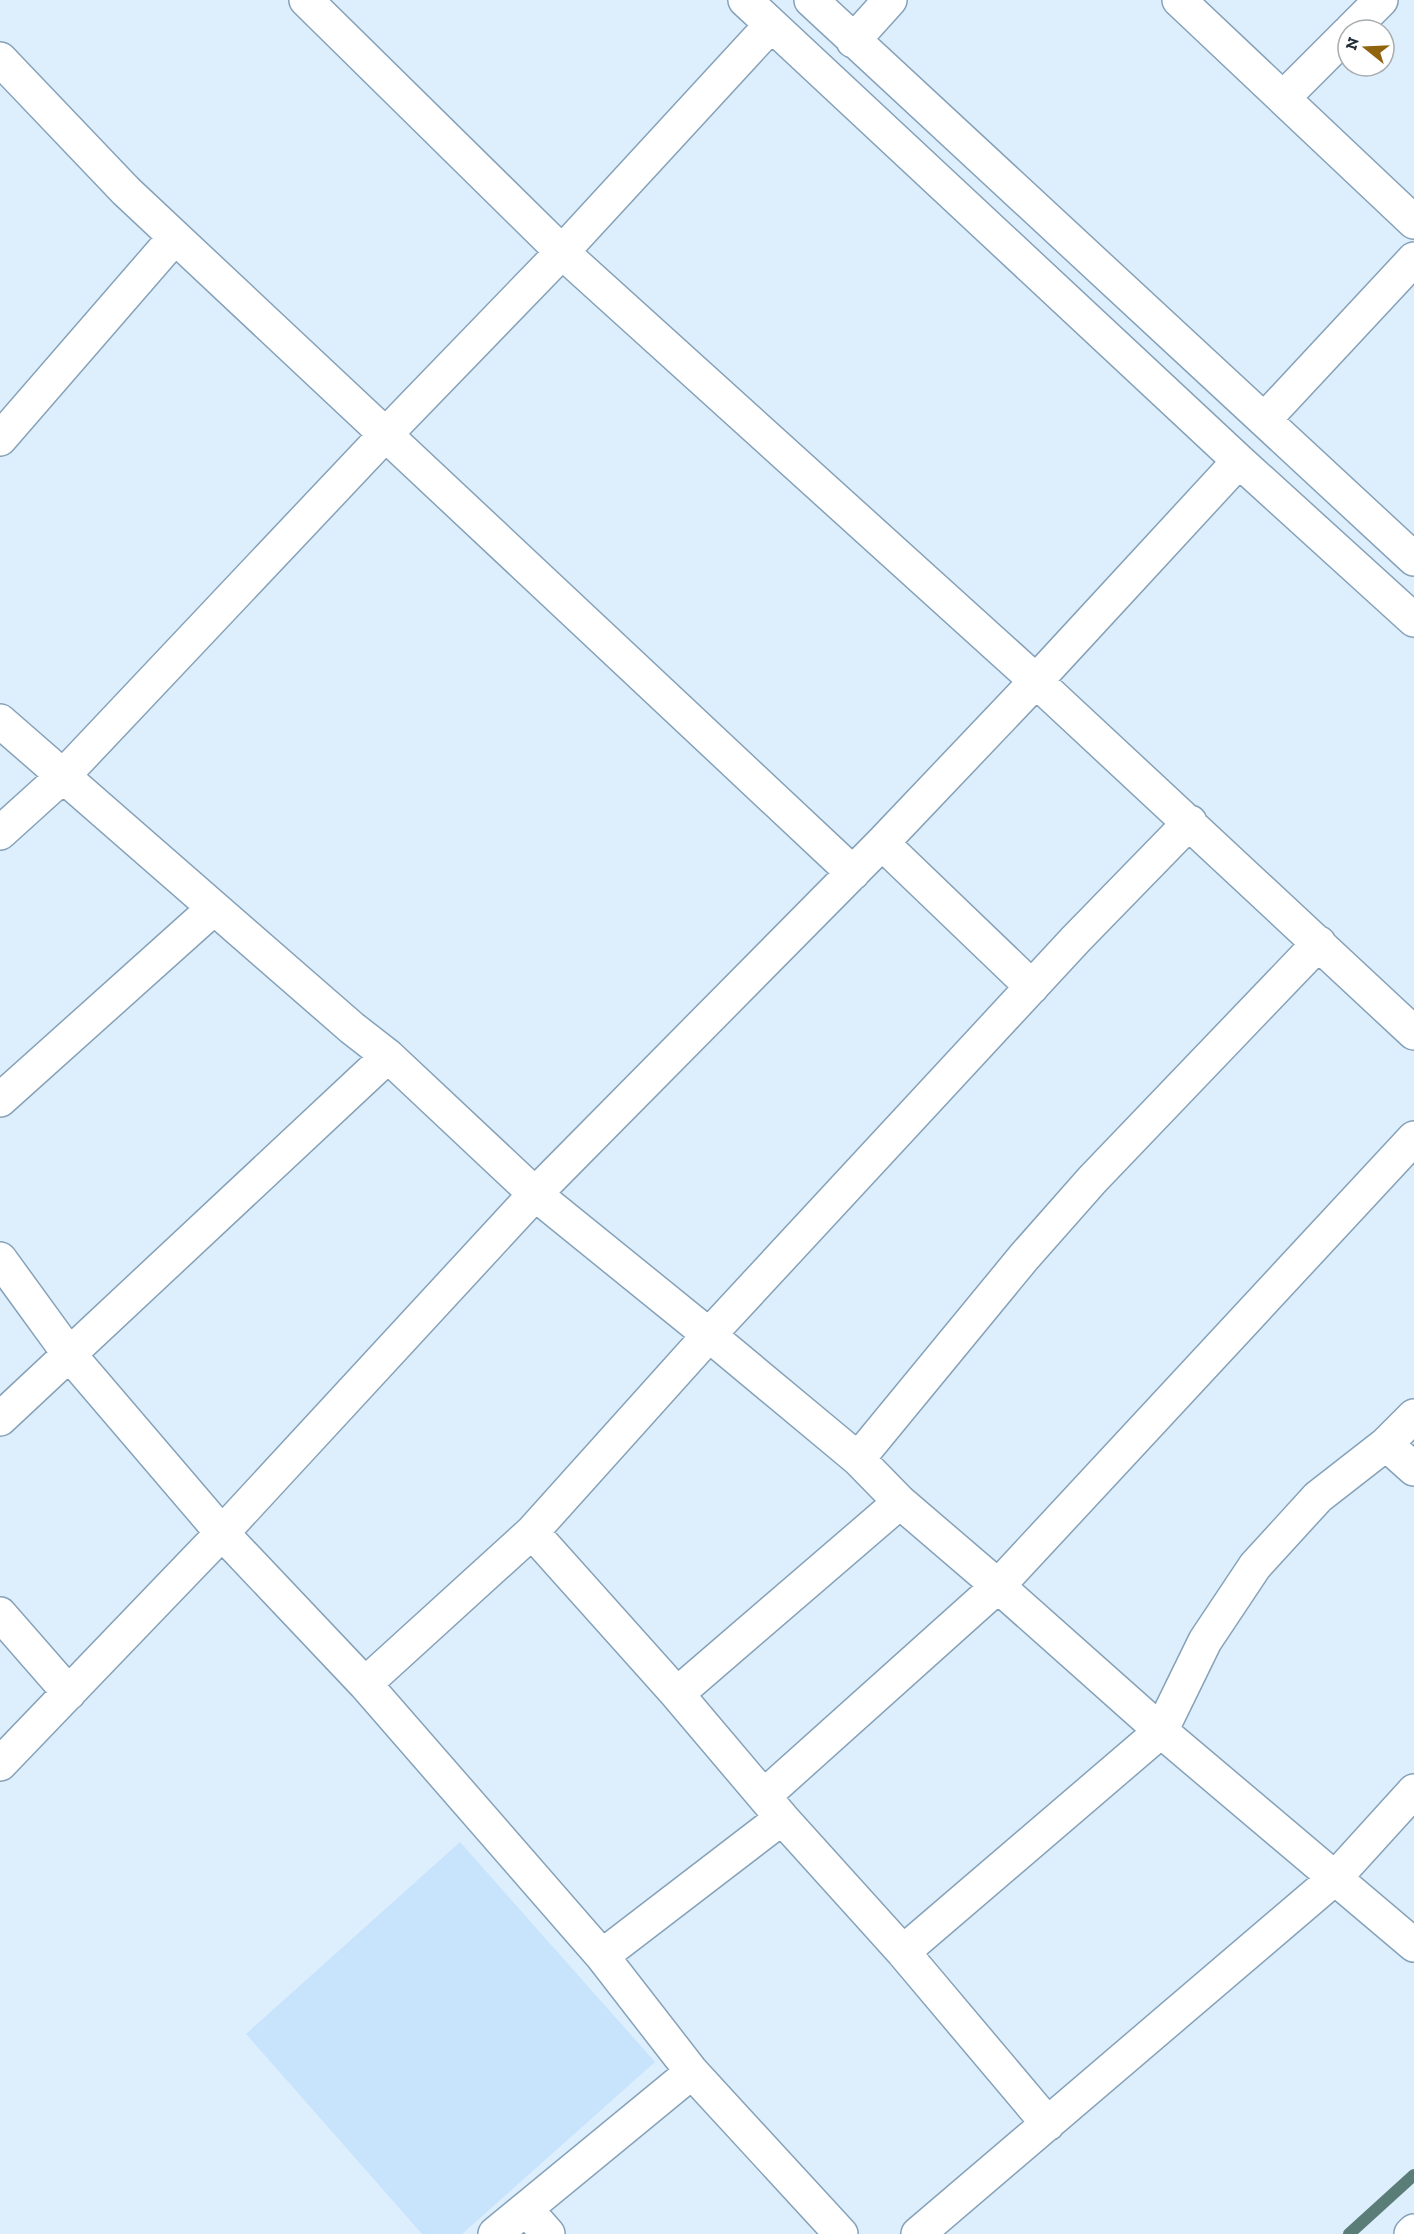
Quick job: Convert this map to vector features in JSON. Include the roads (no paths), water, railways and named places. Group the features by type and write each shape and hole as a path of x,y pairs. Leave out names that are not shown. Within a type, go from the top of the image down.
{"street":[{"path":"306,0 562,252 1190,822 1414,1033"},
{"path":"744,0 1239,461 1414,620"},
{"path":"810,0 1414,559"},
{"path":"853,40 890,0"},
{"path":"1362,18 1381,0"},
{"path":"1189,4 1283,98 1414,222"},
{"path":"0,833 63,776 386,434 562,252 771,25"},
{"path":"1283,98 1336,44"},
{"path":"0,59 90,156 853,873"},
{"path":"0,439 175,237"},
{"path":"1265,419 1414,259"},
{"path":"0,1764 222,1533 535,1194 882,843 1036,681 1239,461"},
{"path":"0,721 352,1029 387,1056 535,1194 858,1459 900,1502 1161,1731 1414,1945"},
{"path":"364,1684 532,1532 709,1335 1032,987 1190,822"},
{"path":"882,843 1032,987"},
{"path":"0,1100 214,908"},
{"path":"858,1459 1054,1222 1319,943"},
{"path":"0,1419 387,1056"},
{"path":"602,1956 773,1807 998,1586 1414,1138"},
{"path":"0,1259 69,1354 222,1533 364,1684 602,1956 692,2072 841,2234"},
{"path":"903,1952 1161,1731 1205,1641 1255,1566 1318,1497 1386,1444 1414,1416"},
{"path":"1386,1444 1414,1469"},
{"path":"677,1694 900,1502"},
{"path":"532,1532 903,1952 1048,2124"},
{"path":"0,1614 69,1693"},
{"path":"918,2234 1335,1878 1414,1791"},
{"path":"495,2234 692,2072"},
{"path":"526,2208 548,2234"}],"waterway":[{"path":"1349,2234 1414,2175"}]}
